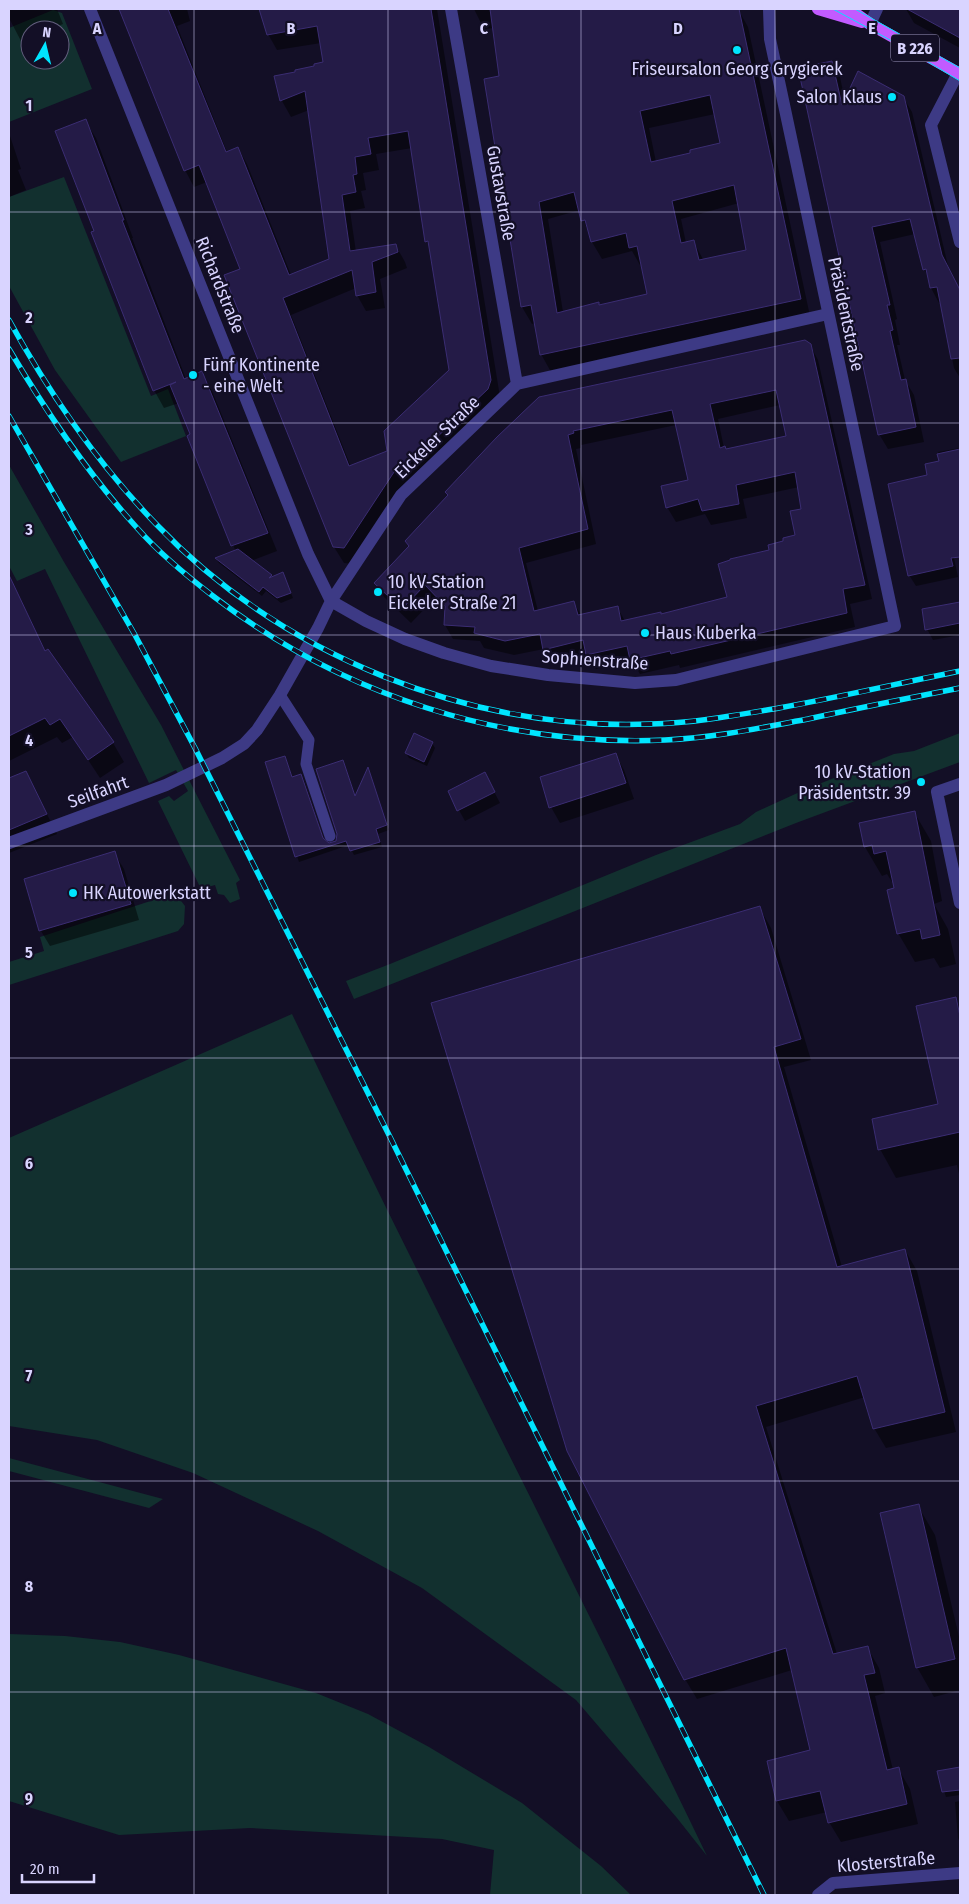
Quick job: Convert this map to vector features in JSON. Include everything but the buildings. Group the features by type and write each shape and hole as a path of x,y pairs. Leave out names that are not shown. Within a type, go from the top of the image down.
{"main road":[{"name":"B 226","path":"818,9 870,24"},
{"name":"B 226","path":"849,9 870,24 959,74"}],"street":[{"name":"Richardstraße","path":"90,9 308,554 331,600"},
{"name":"Gustavstraße","path":"451,9 517,384"},
{"name":"Präsidentstraße","path":"769,9 770,39 895,626"},
{"path":"870,24 877,9"},
{"path":"959,74 931,125 960,242"},
{"path":"517,384 828,314"},
{"name":"Eickeler Straße","path":"198,769 244,744 257,730 280,695 318,628 331,600 401,495 517,384"},
{"name":"Sophienstraße","path":"331,600 405,639 444,653 538,674 635,684 676,680 895,626"},
{"name":"Seilfahrt","path":"9,843 166,785 198,769"},
{"path":"960,784 937,792 960,903"},
{"name":"Klosterstraße","path":"818,1895 833,1882 960,1873"}],"lane":[{"path":"280,695 309,740 306,764 330,836"}],"green space":[{"path":"53,10 62,13 65,20 29,20"},
{"path":"20,24 20,70 70,70 70,33 92,89 9,122 9,28"},
{"path":"64,177 151,396 168,389 186,436 121,462 55,370 9,286 9,197"},
{"path":"9,465 161,725 240,880 236,883 240,899 230,903 224,895 218,894 215,885 201,889 158,801 169,796 174,801 188,791 176,770 149,783 45,569 17,581 9,566"},
{"path":"960,733 960,762 796,823 354,999 346,981 656,855 740,824 756,812 804,790 894,754 914,751"},
{"path":"175,893 185,906 184,924 178,931 9,985 9,962 44,951 40,937"},
{"path":"292,1014 707,1856 576,1700 422,1588 318,1531 193,1473 97,1440 9,1426 9,1138"},
{"path":"9,1458 163,1499 149,1508 9,1471"},
{"path":"9,1634 65,1636 120,1642 179,1655 316,1693 368,1714 429,1747 522,1803 601,1866 631,1895 490,1895 494,1850 442,1839 250,1828 119,1835 9,1801"}],"tram line":[{"path":"833,9 960,81"},
{"path":"855,9 960,68"}],"railway":[{"path":"9,320 24,347 76,427 114,477 156,524 206,571 261,612 320,647 383,676 448,699 515,714 583,723 651,724 699,720 779,708 960,671"},
{"path":"9,349 53,420 102,487 155,547 193,581 263,631 315,661 370,687 426,708 484,724 544,734 604,740 665,740 719,735 754,729 960,688"},
{"path":"9,416 135,635 195,748 391,1139 764,1895"}],"place":[{"name":"Friseursalon Georg Grygierek","path":"737,50"},
{"name":"Salon Klaus","path":"892,97"},
{"name":"Fünf Kontinente - eine Welt","path":"193,375"},
{"name":"10 kV-Station Eickeler Straße 21","path":"378,592"},
{"name":"Haus Kuberka","path":"645,633"},
{"name":"10 kV-Station Präsidentstr. 39","path":"921,782"},
{"name":"HK Autowerkstatt","path":"73,893"}]}
